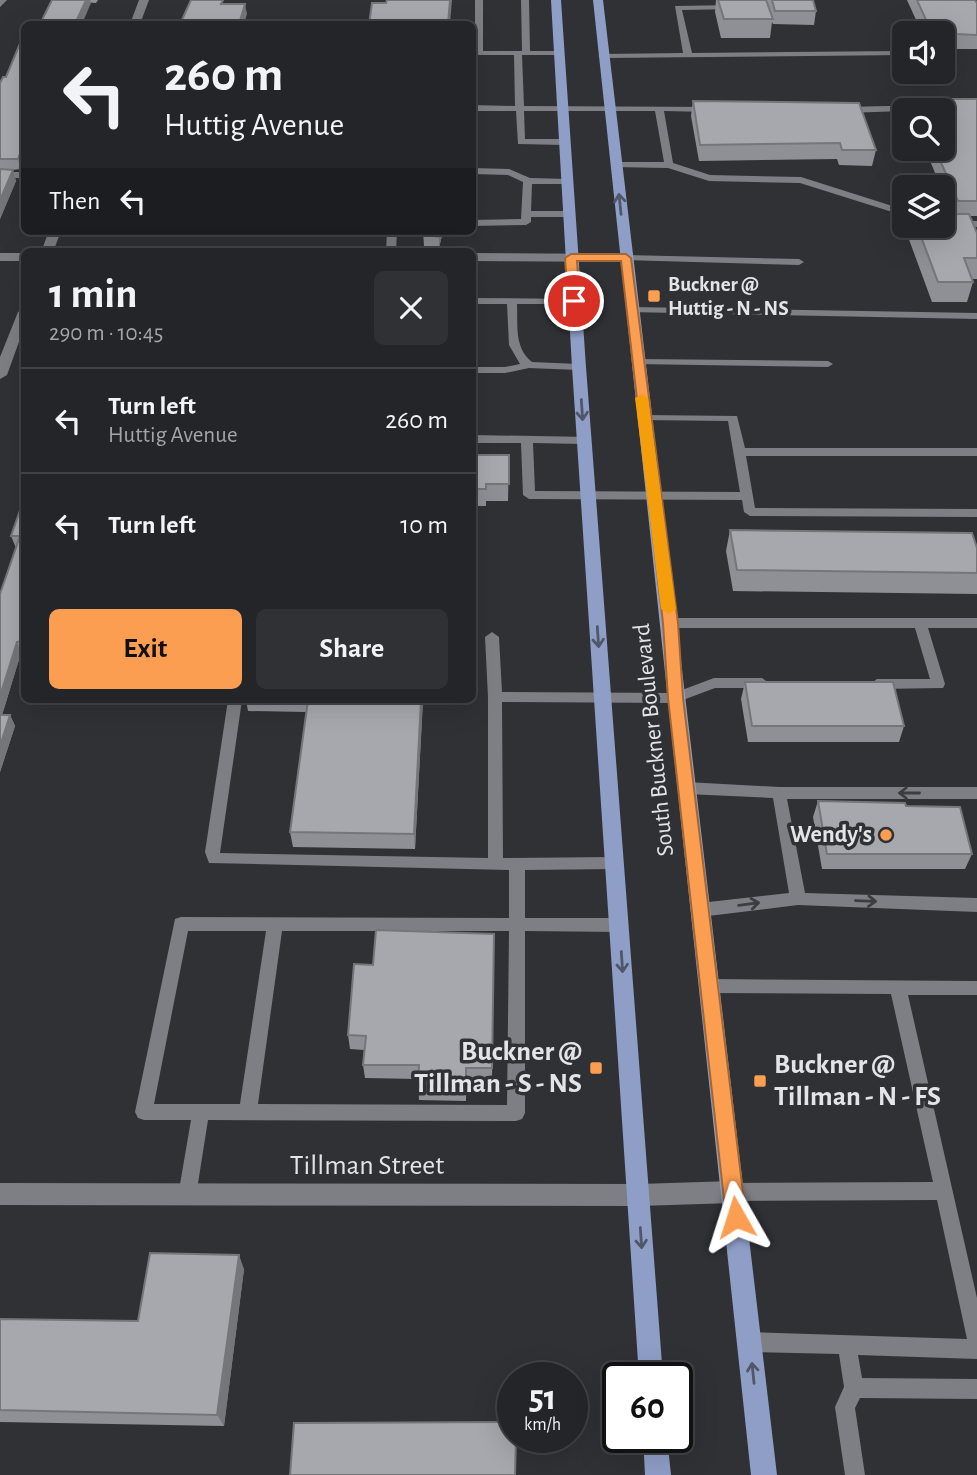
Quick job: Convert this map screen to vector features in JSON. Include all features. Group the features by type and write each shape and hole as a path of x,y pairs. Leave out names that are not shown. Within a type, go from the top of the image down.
{"main road":[{"name":"South Buckner Boulevard","path":"556,0 571,258 650,1362"},
{"name":"South Buckner Boulevard","path":"598,0 764,1475"},
{"path":"656,1453 658,1475"}],"street":[{"path":"136,21 144,0"},
{"path":"0,257 21,257"},
{"path":"476,257 626,258"},
{"path":"0,374 4,354 21,318"},
{"name":"Tillman Street","path":"0,1194 639,1195 733,1192"}],"lane":[{"path":"0,5 3,0"},
{"path":"479,0 479,53 559,53"},
{"path":"524,0 521,142 564,142"},
{"path":"688,55 678,8 738,7"},
{"path":"603,56 892,53"},
{"path":"476,108 726,109"},
{"path":"659,109 669,165"},
{"path":"833,110 892,109"},
{"path":"616,165 669,165 709,178 802,180 892,209"},
{"path":"476,171 504,171 521,175 528,181 566,181"},
{"path":"0,174 21,174"},
{"path":"476,223 526,222 528,181"},
{"path":"528,214 568,214"},
{"path":"955,223 977,224"},
{"path":"626,258 799,262"},
{"path":"476,301 574,301"},
{"path":"512,301 514,351 518,359 529,365"},
{"path":"632,310 977,316"},
{"path":"638,362 828,364"},
{"path":"476,370 505,370 529,365 579,367"},
{"path":"644,418 733,418 750,512 977,513"},
{"path":"476,439 584,440"},
{"path":"527,440 529,495 747,496"},
{"path":"740,452 977,452"},
{"path":"670,623 977,623"},
{"path":"868,684 937,684 920,623"},
{"path":"492,637 496,864"},
{"path":"495,697 675,698 714,683 784,683"},
{"path":"235,703 212,852 214,859 496,864 615,863"},
{"path":"686,788 779,793 977,793"},
{"path":"779,793 798,899"},
{"path":"517,864 517,925 516,1113 144,1112 181,924 275,923 517,925 619,925"},
{"path":"700,910 798,899 977,905"},
{"path":"248,1111 275,923"},
{"path":"709,986 977,988"},
{"path":"898,988 977,1340"},
{"path":"187,1196 201,1112"},
{"path":"733,1192 944,1191"},
{"path":"750,1342 977,1349"},
{"path":"847,1345 854,1388 845,1407 855,1475"},
{"path":"854,1388 977,1389"}],"building":[{"path":"52,0 86,0 76,21 42,21"},
{"path":"191,0 223,0 221,4 245,4 240,21 181,21"},
{"path":"387,0 450,0 448,21 369,21 372,3 386,3"},
{"path":"718,0 766,0 773,19 724,19"},
{"path":"772,0 813,0 816,11 775,11"},
{"path":"917,0 975,0 977,3 977,35 955,34 955,21 927,21"},
{"path":"21,41 21,150 18,159 0,159 0,83 3,77 6,77"},
{"path":"955,99 977,99 977,201 958,201 955,194 955,175 946,175 940,161 955,161"},
{"path":"693,101 859,103 876,150 842,150 840,143 700,145"},
{"path":"0,169 13,170 0,200"},
{"path":"955,214 969,214 977,233 977,258 964,258 973,282 938,282 922,238 955,238"},
{"path":"476,455 509,455 509,484 486,484 486,489 476,489"},
{"path":"21,508 21,641 17,642 0,696 0,594 20,536 11,536"},
{"path":"730,530 972,533 977,548 977,573 737,570"},
{"path":"745,682 893,682 904,726 752,726"},
{"path":"308,703 421,703 414,834 290,832"},
{"path":"0,715 10,715 0,746"},
{"name":"Wendy's","path":"818,801 960,807 972,854 827,854"},
{"path":"376,930 494,934 492,1068 466,1068 466,1087 418,1086 419,1065 363,1065 366,1036 348,1035 354,964 373,965"},
{"path":"150,1253 239,1255 217,1415 0,1410 0,1319 138,1321"},
{"path":"497,1422 497,1453 516,1453 515,1475 290,1475 294,1423"}],"slow traffic":[{"path":"642,398 669,609"}],"place":[{"name":"Buckner @ Huttig - N - NS","path":"654,296"},
{"name":"Wendy's","path":"886,835"},
{"name":"Buckner @ Tillman - S - NS","path":"596,1068"},
{"name":"Buckner @ Tillman - N - FS","path":"760,1081"}],"route":[{"path":"574,301 571,258 626,258 670,623 675,698 736,1217"}]}
